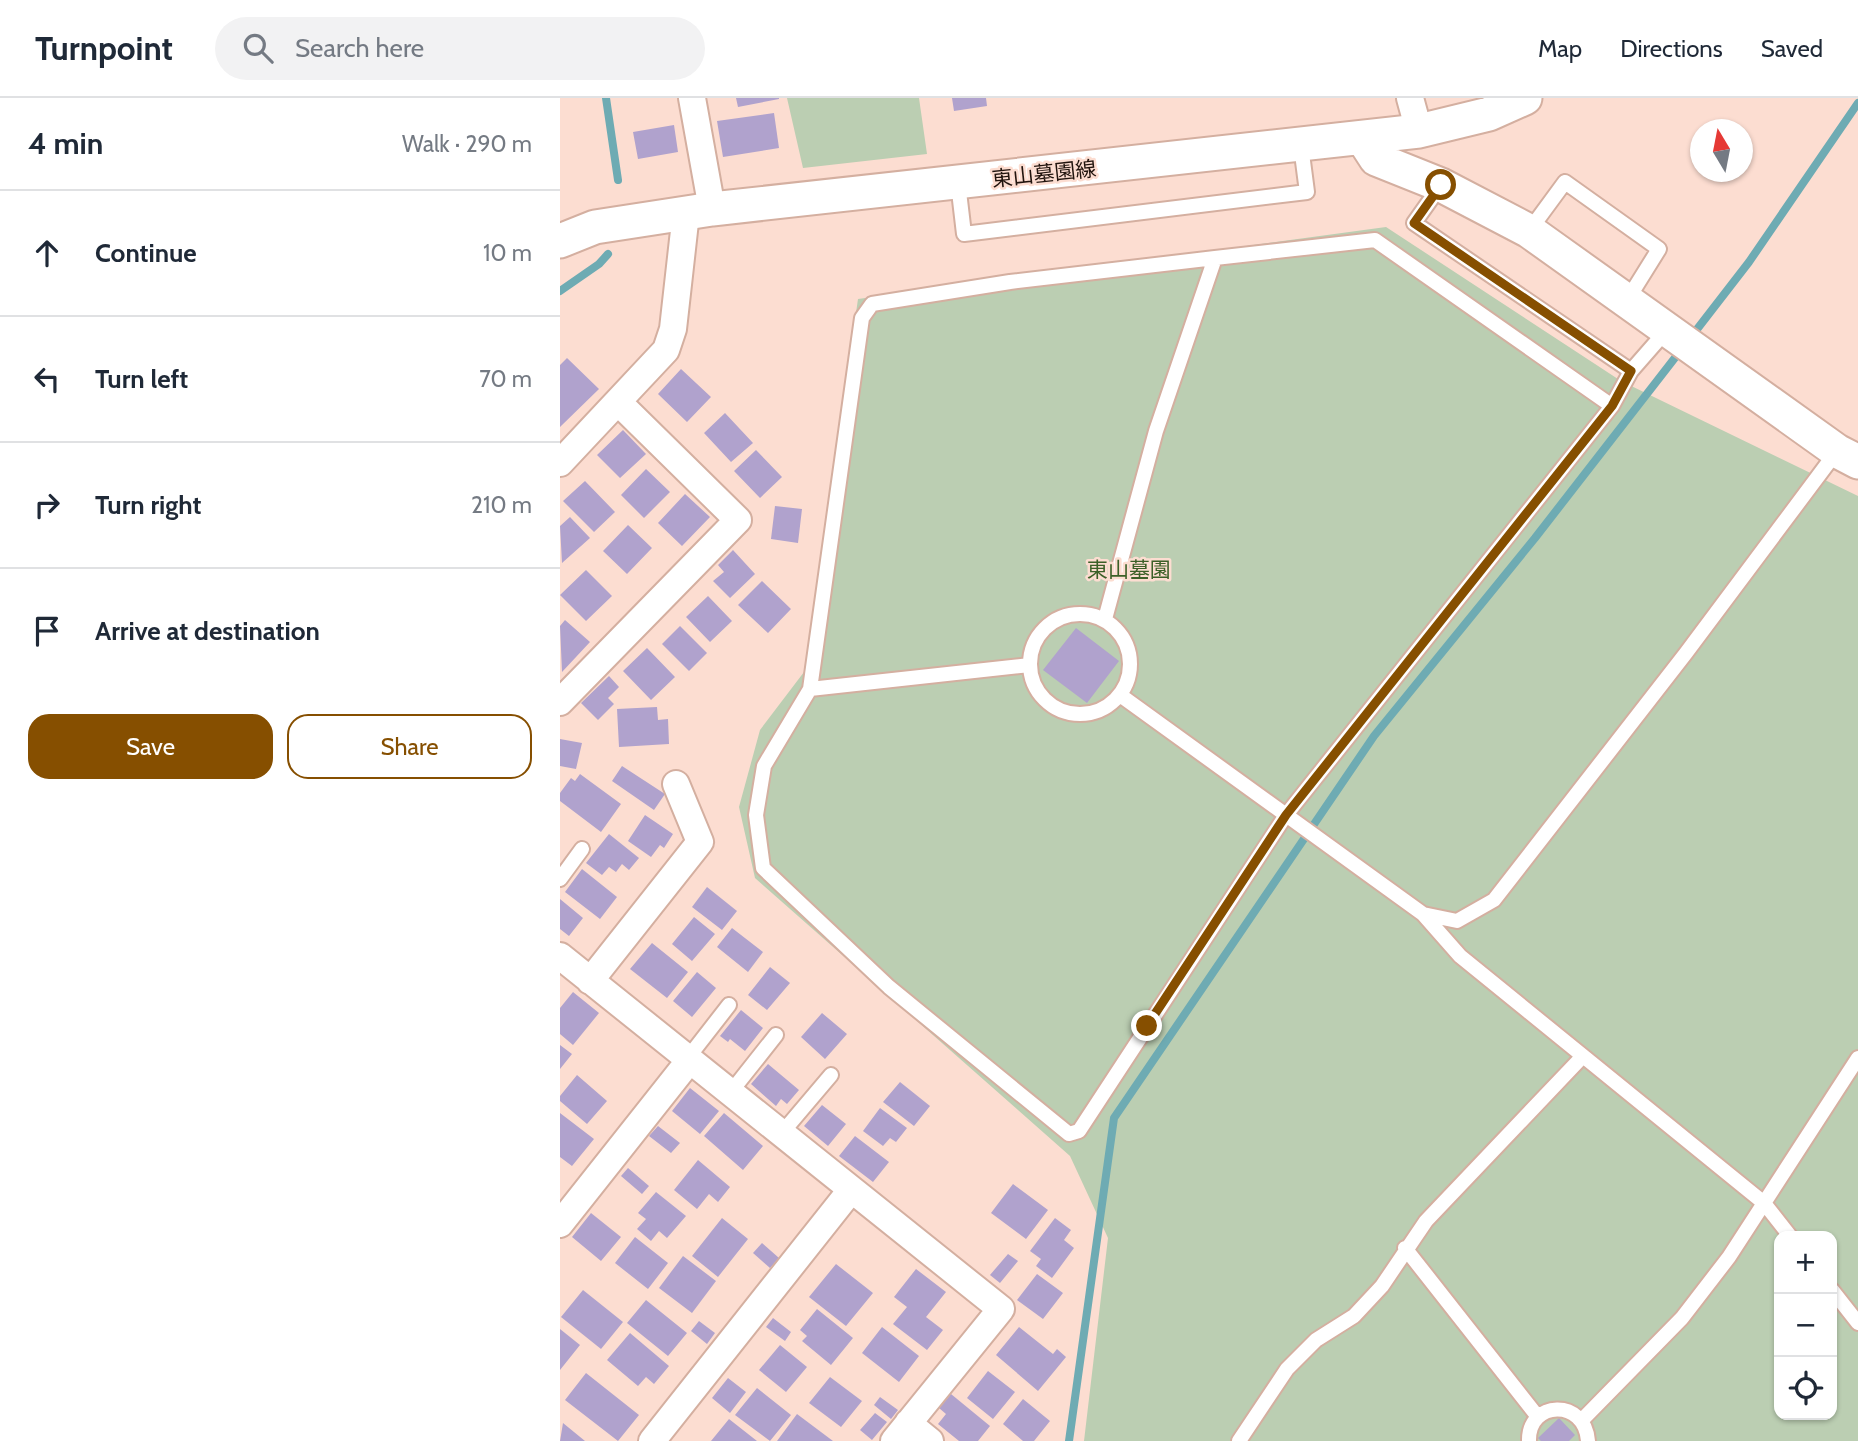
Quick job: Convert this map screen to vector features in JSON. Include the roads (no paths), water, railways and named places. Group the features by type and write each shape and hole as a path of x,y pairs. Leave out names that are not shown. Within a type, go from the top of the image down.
{"street":[{"path":"560,463 666,350 699,211 692,98"},
{"path":"1410,98 1419,131"},
{"name":"東山墓園線","path":"560,241 595,227 699,211 1419,131 1489,114 1525,98"},
{"path":"1363,139 1376,159 1441,185 1529,231 1666,331 1847,457"},
{"path":"560,702 738,520 619,403"},
{"path":"590,981 700,842 676,784"},
{"path":"561,959 1001,1309 901,1432 930,1441"},
{"path":"560,1224 688,1060"},
{"path":"652,1441 851,1189"}],"lane":[{"path":"958,183 964,234 1307,192 1301,146"},
{"path":"1529,231 1565,182 1659,249 1626,302"},
{"path":"1441,185 1414,223 1631,371"},
{"path":"1612,406 1375,240 1010,282 872,304 862,318 810,689 764,766 756,815 763,868 888,987 1069,1134 1079,1131 1286,815 1612,406 1631,371 1666,331"},
{"path":"1105,619 1156,430 1214,258"},
{"path":"1423,914 1457,921 1494,900 1686,653 1847,457"},
{"path":"1071,614 1088,614 1105,619 1123,638 1131,663 1129,680 1120,695 1098,710 1073,714 1056,708 1042,697 1033,682 1030,665 1032,648 1041,632 1054,621 1071,614"},
{"path":"810,689 1030,665"},
{"path":"1120,695 1423,914 1460,956 1764,1203 1786,1231"},
{"path":"560,879 582,849"},
{"path":"688,1060 729,1005"},
{"path":"730,1093 776,1035"},
{"path":"1239,1441 1287,1369 1316,1340 1354,1316 1382,1286 1405,1248 1426,1221 1583,1056"},
{"path":"1582,1420 1682,1318 1729,1257 1858,1059"},
{"path":"781,1134 831,1075"},
{"path":"1405,1248 1538,1417"},
{"path":"1835,1294 1858,1323"},
{"path":"1529,1441 1532,1426 1538,1417 1549,1410 1561,1409 1582,1420 1588,1441"}],"waterway":[{"path":"606,98 618,180"},
{"path":"1691,337 1749,262 1858,103"},
{"path":"560,291 599,264 608,254"},
{"path":"1069,1441 1114,1118 1374,736 1535,538 1681,350"}],"park label":[{"name":"東山墓園","path":"1129,570"}]}
